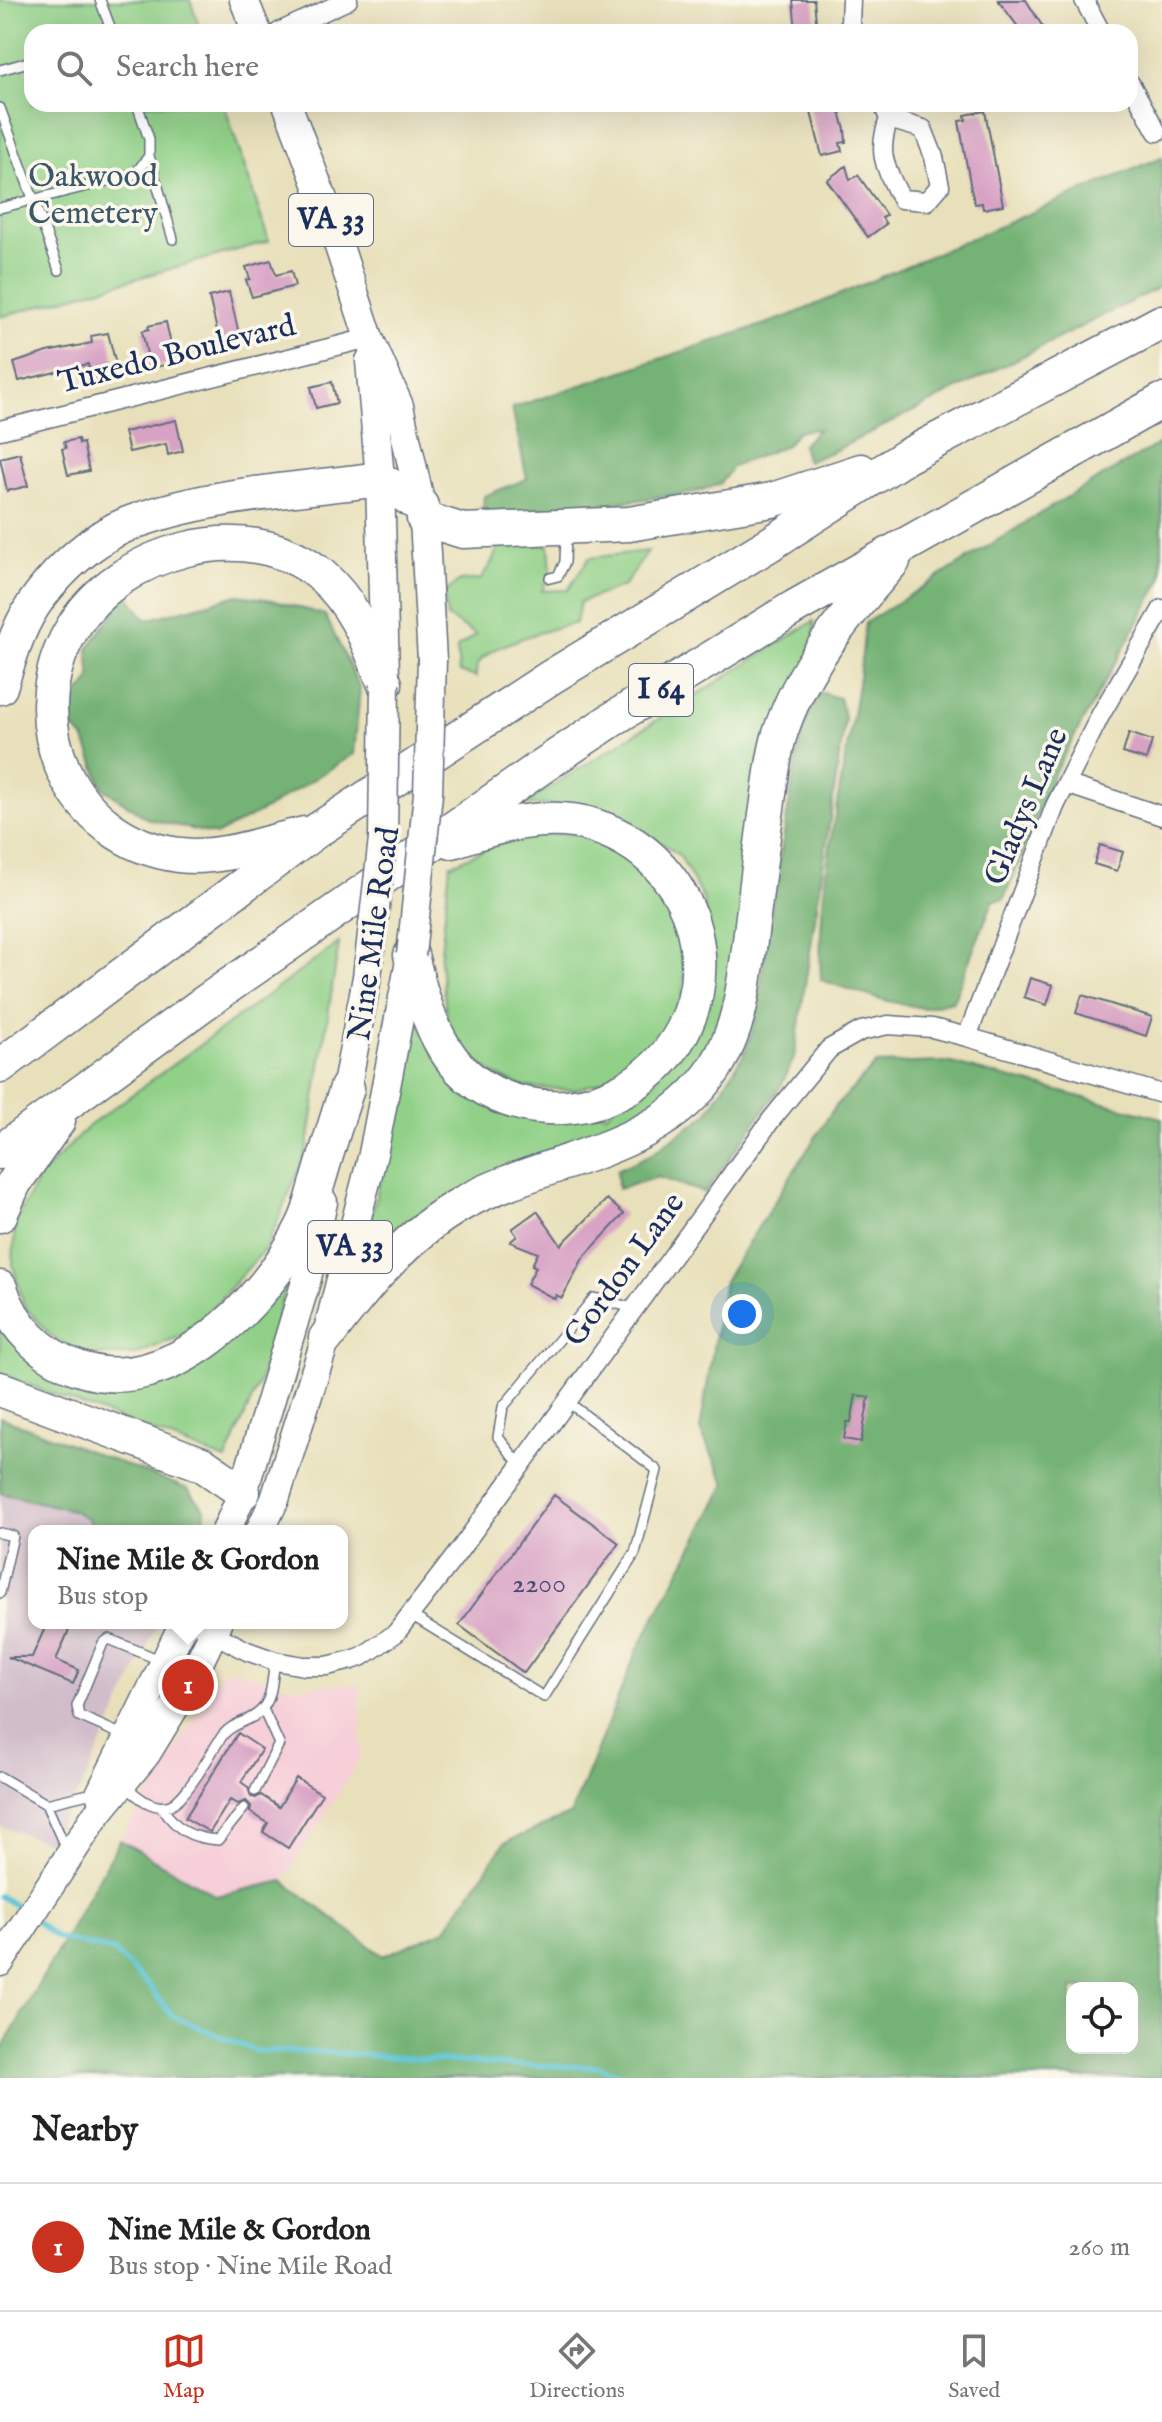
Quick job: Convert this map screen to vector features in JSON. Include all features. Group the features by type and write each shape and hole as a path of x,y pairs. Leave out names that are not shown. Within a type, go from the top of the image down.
{"highway":[{"name":"I 64","path":"0,1066 316,831 551,677 770,544 907,456 1162,322"},
{"name":"I 64","path":"0,1152 200,1006 616,717 795,607 1162,401"},
{"path":"0,687 16,639 38,599 65,568 127,525 191,505 380,479 422,513 463,531 629,524 772,500 907,456"},
{"path":"316,831 229,853 189,856 140,845 106,824 90,811 72,788 55,750 49,705 52,676 62,646 92,602 115,583 146,565 197,547 241,543 286,554 321,575 353,611 385,684"},
{"path":"326,1338 358,1294 393,1258 451,1211 502,1185 623,1141 658,1124 689,1099 715,1067 729,1043 742,998 774,759 787,714 816,658 907,546"},
{"path":"411,955 428,1018 440,1043 459,1067 496,1094 515,1102 549,1107 570,1107 610,1097 647,1074 683,1029 698,982 698,944 680,893 657,862 618,834 572,821 533,822 471,834 425,850"},
{"path":"0,1288 12,1315 37,1345 53,1357 86,1371 112,1375 135,1374 160,1367 193,1350 216,1333 251,1299 288,1253 304,1225 347,1088"},
{"path":"0,1215 14,1183 72,1101"},
{"path":"0,1389 202,1464 243,1492"}],"main road":[{"path":"244,0 254,24"},
{"name":"Nine Mile Road","path":"263,1525 275,1499 326,1338 373,1154 411,955 428,794 432,660 422,513 399,406 369,338 327,210 290,112"},
{"name":"Nine Mile Road","path":"229,1525 243,1492 307,1278 367,977 383,839 385,684 380,479 369,338"},
{"path":"107,1797 128,1737 181,1629"},
{"path":"0,1962 107,1797 146,1754 188,1685 207,1629"}],"street":[{"path":"296,24 348,0"},
{"path":"850,24 851,0"},
{"path":"1084,0 1097,24"},
{"path":"1138,98 1157,132"},
{"path":"886,112 923,129 934,157 940,186 927,201 901,199 891,178 881,140 886,112"},
{"name":"Tuxedo Boulevard","path":"0,430 369,338"},
{"name":"Gladys Lane","path":"967,1037 1066,784 1101,714 1162,609"},
{"path":"1066,784 1162,816"},
{"name":"Gordon Lane","path":"213,1629 247,1651 275,1661 304,1666 327,1666 352,1660 396,1633 568,1402 771,1120 829,1049 861,1031 888,1025 932,1028 1162,1094"}],"lane":[{"path":"100,0 109,24"},
{"path":"0,70 24,63"},
{"path":"0,108 59,270"},
{"path":"140,112 173,239"},
{"path":"0,208 135,174 149,156"},
{"path":"550,578 558,576 565,562 566,527"},
{"path":"521,1466 498,1437 503,1407 594,1298 633,1308"},
{"path":"411,1615 544,1697 635,1553 657,1470 568,1402"},
{"path":"0,1533 13,1536 0,1593"},
{"path":"128,1737 79,1716 77,1706 103,1643 109,1639 165,1662"},
{"path":"46,1804 107,1797 171,1806 182,1796 231,1726 252,1718 263,1709 269,1696 275,1661"},
{"path":"255,1791 279,1744 263,1709"},
{"path":"0,1777 46,1804 70,1857"},
{"path":"161,1807 175,1826 198,1839 218,1840 244,1808"}],"shaded area":[{"path":"0,1493 72,1510 90,1520 90,1525 28,1525 28,1629 155,1629 82,1787 48,1842 0,1826"},
{"path":"232,1669 290,1687 360,1684 361,1758 283,1881 217,1896 120,1840 222,1674"}],"green space":[{"name":"Oakwood Cemetery","path":"0,0 190,0 198,24 24,24 24,112 227,112 269,241 0,317"},
{"path":"1162,157 1162,286 807,462 802,445 819,429 798,431 785,446 733,466 720,484 692,493 482,520 484,496 527,479 512,408 789,316"},
{"path":"1162,442 1162,579 1053,775 1004,899 993,901 953,1001 923,1008 878,999 821,980 824,891 865,623 1062,500"},
{"path":"499,544 549,545 551,572 542,591 568,590 589,558 648,551 624,586 580,602 576,623 522,638 494,650 478,664 476,677 459,672 457,648 476,635 447,617 444,593 460,581 481,579"},
{"path":"127,593 146,620 238,595 273,600 325,615 360,688 354,754 264,810 216,835 148,819 103,788 85,740 61,715 91,679 88,649"},
{"path":"814,621 815,639 722,1030 677,1094 355,1280 393,1130 415,1012 436,1058 607,1114 708,996 715,960 703,899 680,856 638,827 603,811 566,805 522,805"},
{"path":"819,692 839,698 845,719 794,1058 781,1086 705,1193 658,1177 618,1189 617,1170 648,1156 706,1115 744,1054 755,1023 801,734"},
{"path":"535,834 587,834 627,852 677,913 687,962 681,1005 656,1048 615,1078 573,1090 524,1087 491,1073 463,1051 447,1020 440,961 450,865 492,846"},
{"path":"339,943 307,1151 266,1248 190,1332 135,1355 90,1355 54,1339 24,1306 13,1265 15,1222 40,1176 89,1126"},
{"path":"947,1062 1162,1118 1162,2078 0,2078 0,2053 120,1840 217,1896 283,1881 383,1956 445,1930 504,1843 571,1814 638,1649 726,1484 700,1430 724,1281 834,1108 876,1064"},
{"path":"289,1275 260,1380 226,1460 0,1374 0,1323 127,1388"},
{"path":"0,1417 188,1489 205,1509 204,1525 90,1525 90,1520 72,1510 0,1493"}],"building":[{"path":"793,0 814,0 816,24 795,24"},
{"path":"998,0 1026,0 1041,24 1016,24"},
{"path":"811,112 840,112 846,142 840,143 842,151 822,156"},
{"path":"985,112 1003,205 983,209 982,203 975,204 959,121 966,120 965,115"},
{"path":"846,166 850,180 858,175 886,215 882,218 886,224 868,237 827,180"},
{"path":"271,260 276,275 291,271 295,286 252,297 246,280 250,279 246,267"},
{"path":"229,292 242,346 222,351 209,297"},
{"path":"166,322 175,363 150,368 142,331 149,329 148,326"},
{"path":"108,333 119,376 93,383 88,364 19,381 14,363 47,352 92,343 91,336"},
{"path":"332,382 337,403 316,408 311,387"},
{"path":"176,420 183,451 168,455 166,444 129,452 124,432"},
{"path":"78,439 79,444 83,443 89,471 68,475 62,449 66,448 64,442"},
{"path":"20,453 28,486 7,491 0,458"},
{"path":"1129,733 1152,741 1146,760 1123,753"},
{"path":"1100,845 1123,852 1117,871 1094,864"},
{"path":"1030,978 1053,985 1047,1005 1024,997"},
{"path":"1082,995 1152,1017 1146,1036 1076,1013"},
{"path":"607,1199 624,1214 583,1258 562,1298 556,1295 555,1299 527,1284 536,1267 532,1265 538,1253 510,1242 517,1236 512,1229 537,1211 561,1245"},
{"path":"856,1395 869,1397 861,1442 844,1439"},
{"path":"554,1495 619,1543 524,1673 459,1625"},
{"path":"44,1629 69,1630 56,1660 79,1670 73,1684 8,1657 32,1657"},
{"path":"238,1733 262,1749 241,1782 248,1787 251,1797 261,1795 279,1807 296,1778 322,1794 288,1848 263,1832 268,1823 250,1812 251,1806 246,1801 238,1804 230,1800 210,1832 185,1818"}],"waterway":[{"path":"0,1896 23,1910"},
{"path":"37,1922 57,1938 114,1951 149,1986 172,2016 256,2051 600,2067 626,2078"}],"place":[{"name":"Nine Mile & Gordon","path":"188,1685"}]}
